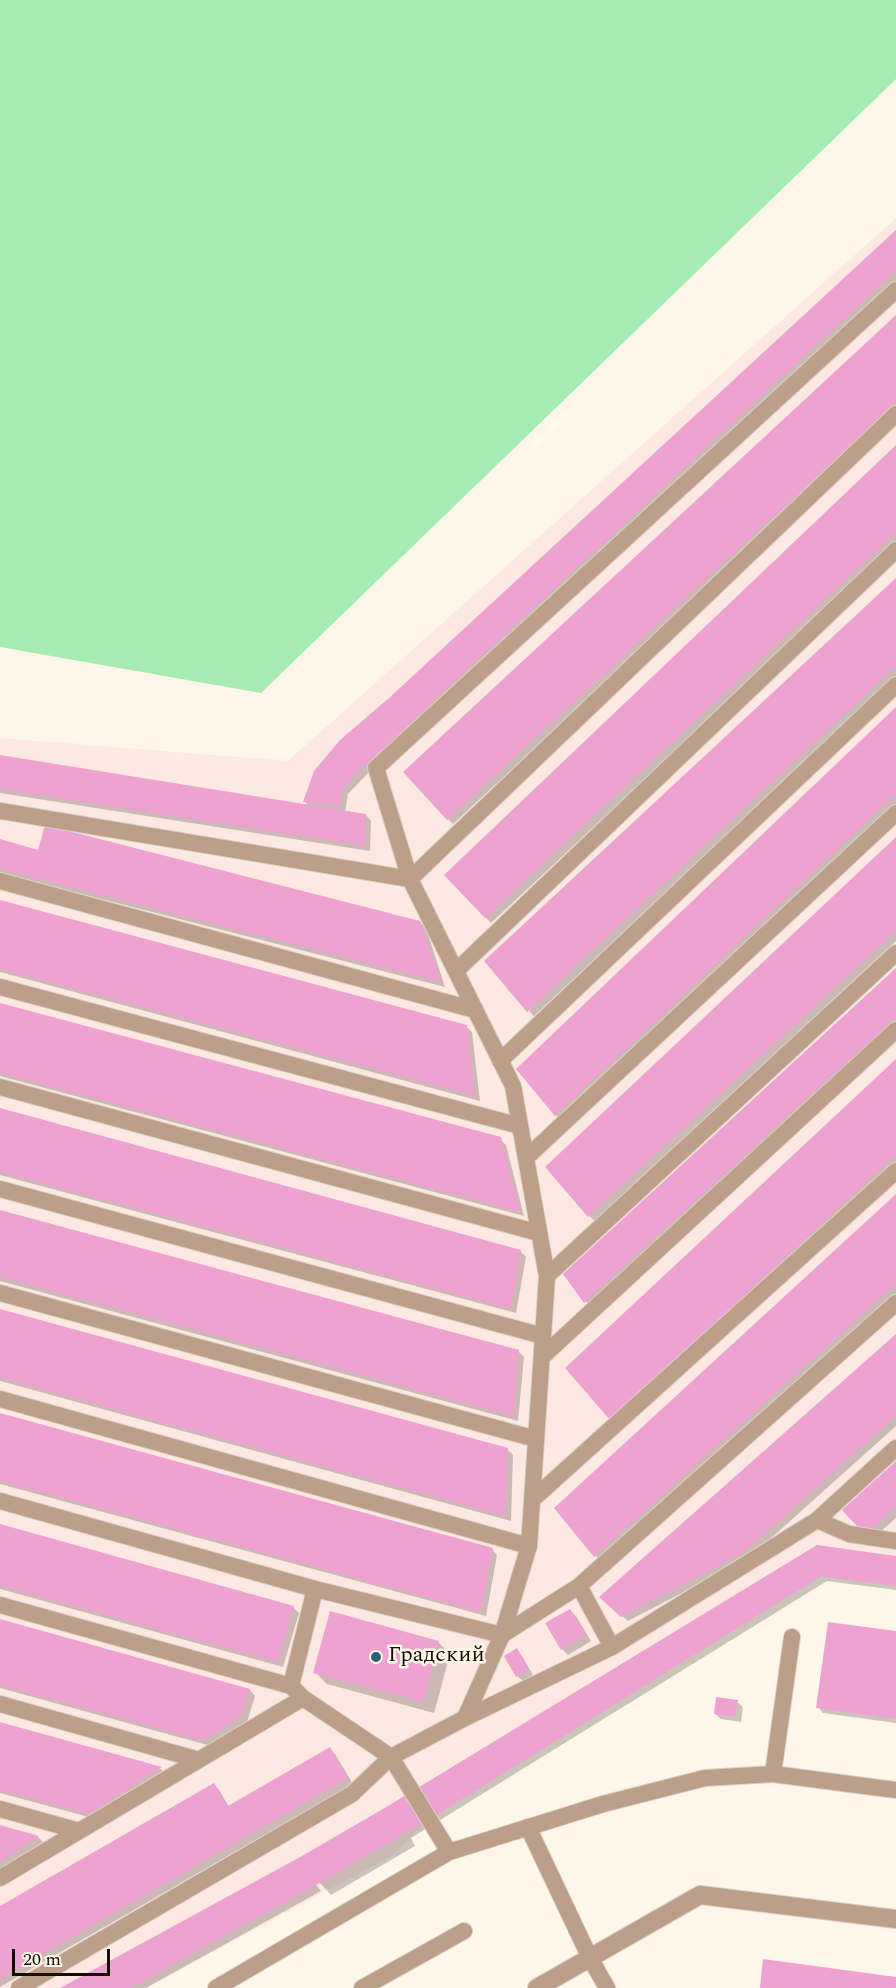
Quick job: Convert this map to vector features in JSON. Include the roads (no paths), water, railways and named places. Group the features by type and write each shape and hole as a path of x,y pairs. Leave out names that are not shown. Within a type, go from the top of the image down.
{"street":[{"path":"537,1988 700,1895 896,1919"}],"lane":[{"path":"465,1718 502,1635 529,1546 547,1276 513,1086 410,879 376,768 896,290"},
{"path":"410,879 896,414"},
{"path":"456,971 896,550"},
{"path":"500,1061 896,685"},
{"path":"0,811 410,879"},
{"path":"526,1158 896,813"},
{"path":"0,881 475,1010"},
{"path":"547,1276 896,953"},
{"path":"0,987 520,1126"},
{"path":"542,1357 896,1030"},
{"path":"0,1087 539,1233"},
{"path":"532,1500 896,1171"},
{"path":"0,1189 543,1336"},
{"path":"0,1293 536,1440"},
{"path":"0,1501 315,1588 502,1635 579,1586 896,1303"},
{"path":"0,1399 529,1546"},
{"path":"20,1988 352,1794 391,1757 465,1718 612,1647 817,1520 896,1448"},
{"path":"817,1520 849,1534 892,1537"},
{"path":"579,1586 612,1647"},
{"path":"291,1686 315,1588"},
{"path":"0,1605 291,1686 303,1698 391,1757 449,1852"},
{"path":"773,1774 792,1637"},
{"path":"0,1878 303,1698"},
{"path":"0,1704 199,1760"},
{"path":"216,1988 449,1852 603,1804 705,1778 773,1774 896,1790"},
{"path":"0,1809 79,1831"},
{"path":"528,1827 590,1958 607,1988"},
{"path":"362,1988 464,1931"}],"place":[{"name":"Градский","path":"376,1657"}]}
